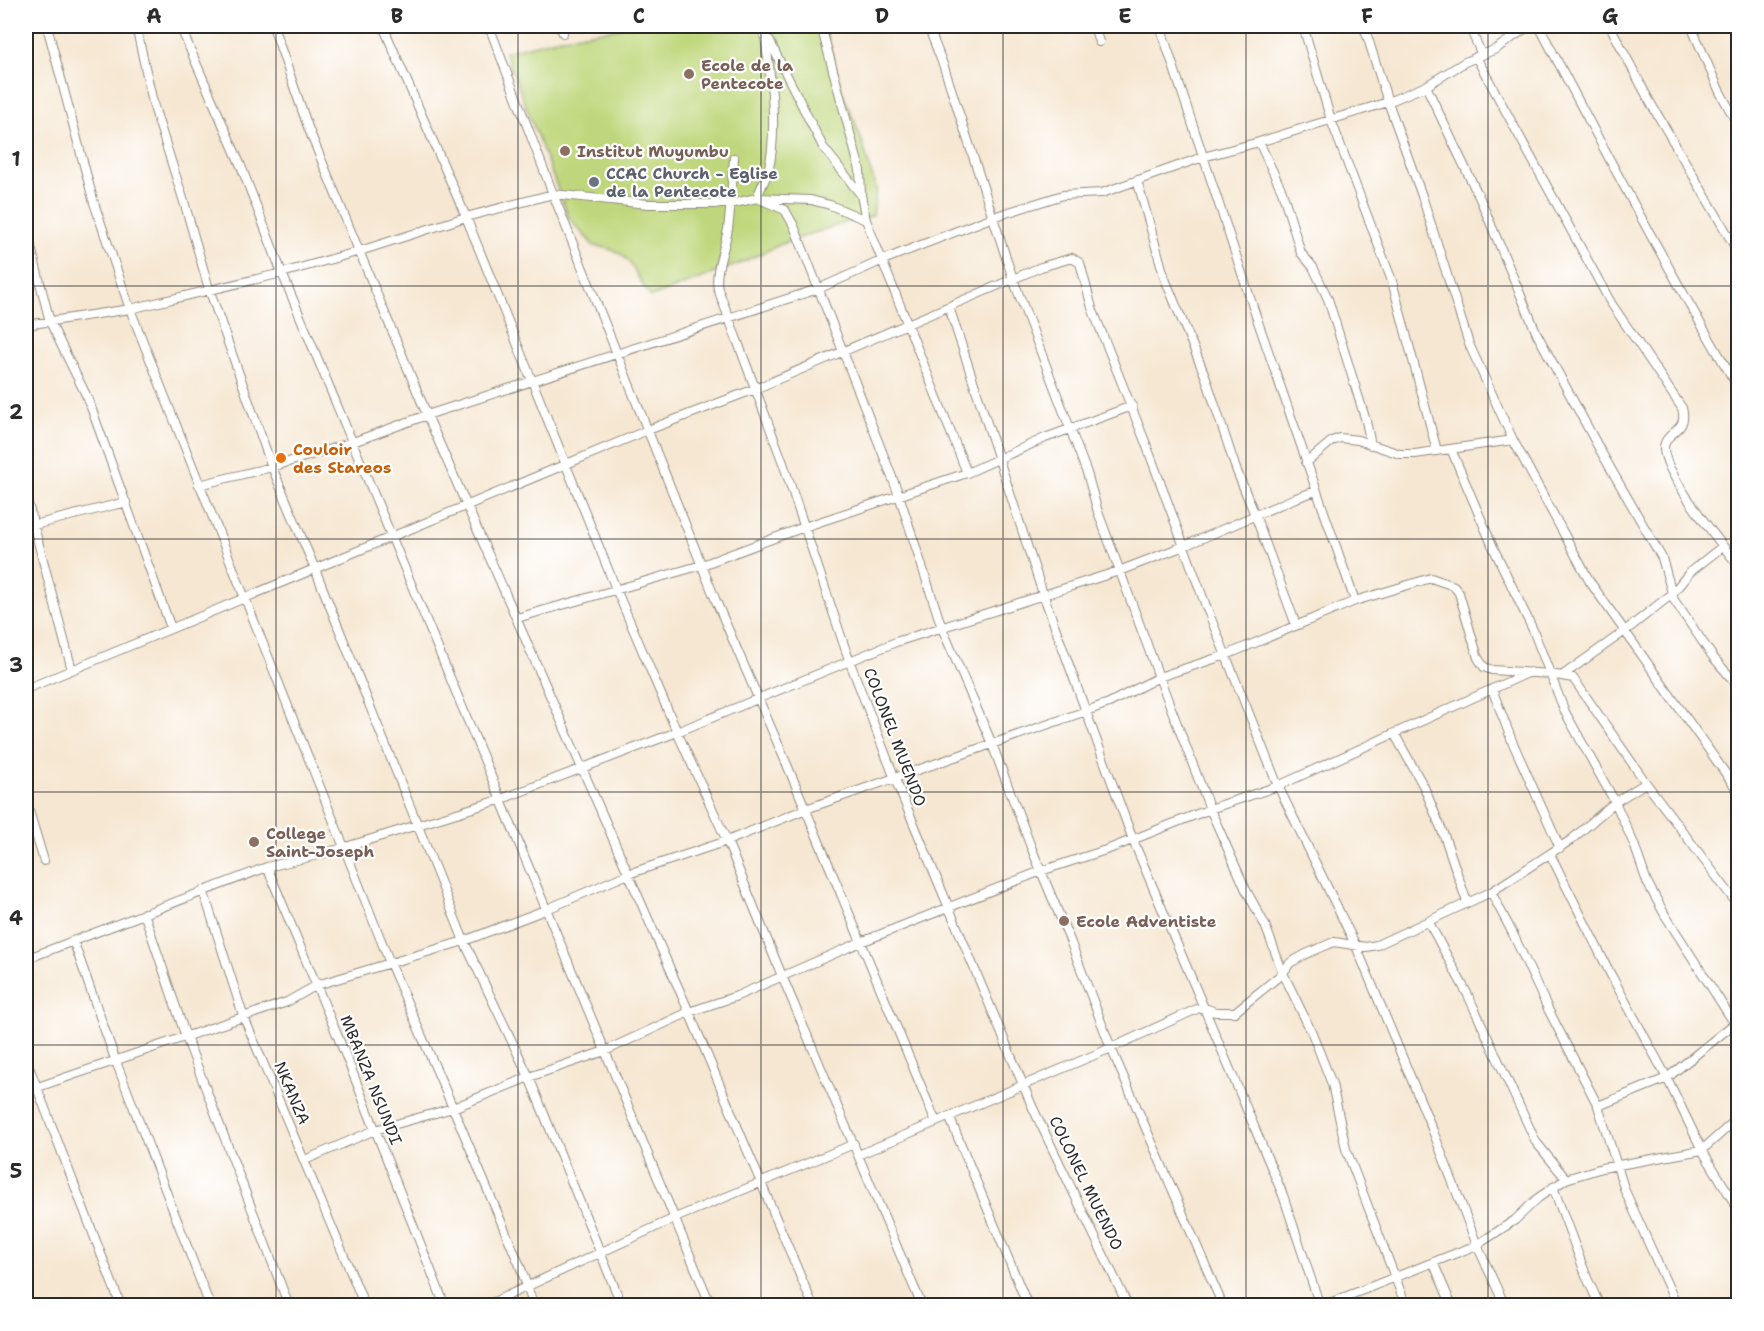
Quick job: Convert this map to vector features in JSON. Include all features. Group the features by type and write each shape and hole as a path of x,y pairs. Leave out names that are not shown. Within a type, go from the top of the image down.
{"street":[{"path":"47,26 94,203 130,309 222,544 246,599 296,732 534,1305"},
{"path":"136,26 154,107 209,289 272,467 464,941 529,1077 622,1305"},
{"path":"180,26 241,166 282,273 499,800 711,1305"},
{"path":"273,26 309,130 427,415 690,1012 813,1305"},
{"path":"383,26 466,217 616,589 677,732 727,841 922,1305"},
{"path":"489,26 553,194 702,565 936,1122"},
{"path":"821,26 860,170 861,195 866,220 967,473"},
{"path":"928,26 944,67 1013,279 1070,428 1119,571 1210,809 1246,890 1265,925 1283,974 1312,1033 1332,1084 1346,1149 1406,1305"},
{"path":"1094,26 1099,42"},
{"path":"1160,26 1355,601"},
{"path":"1303,26 1331,120 1392,281 1437,451"},
{"path":"1365,26 1469,344 1513,440 1590,582 1738,790"},
{"path":"1469,26 1479,56 1611,303 1682,408 1684,417 1682,425 1667,440 1664,448 1668,461 1701,519 1738,566"},
{"path":"200,485 272,467 353,442 427,415 818,289 883,260 993,217 1063,195 1102,193 1203,157 1388,102 1426,86 1456,66 1506,43 1529,26"},
{"path":"1539,26 1670,273 1738,387"},
{"path":"1610,26 1650,102 1738,252"},
{"path":"1691,26 1719,90 1738,125"},
{"path":"763,27 823,147 861,195"},
{"path":"757,198 768,172 773,120 763,27"},
{"path":"1426,86 1476,191 1537,334 1605,460 1662,558 1672,594 1713,657 1738,686"},
{"path":"1259,142 1282,190 1301,253 1314,267 1329,299 1366,421 1371,445"},
{"name":"COLONEL MUENDO","path":"734,158 722,259 716,279 728,318 804,527 849,660 895,779 1023,1085 1128,1305"},
{"path":"1137,180 1165,279 1206,378 1236,469 1296,625"},
{"path":"26,325 130,309 282,273 466,217 553,194 648,204 730,204 757,198 812,200 866,220"},
{"path":"757,198 785,210 789,217 844,351 899,495 942,628 992,744 1086,979 1111,1048 1223,1305"},
{"path":"26,228 51,322 88,399 171,628"},
{"path":"26,689 648,430 754,389 1041,267 1072,258 1080,263 1092,308 1278,786 1356,946 1478,1245 1505,1305"},
{"path":"949,307 1043,594 1132,840 1283,1195 1321,1305 1478,1245 1515,1220 1538,1198 1566,1179 1583,1173 1702,1150 1738,1118"},
{"path":"517,618 702,565 804,527 967,473 1070,428 1132,406"},
{"path":"1306,462 1332,441 1340,438 1358,440 1400,454 1513,440"},
{"path":"1451,449 1493,547 1517,594 1565,712 1615,802 1634,844 1647,882 1665,915 1737,1026 1667,1078 1598,1106"},
{"path":"26,959 267,867 326,854 499,800 677,732 896,642 1119,571 1316,491"},
{"path":"26,496 29,527 72,670"},
{"path":"29,527 126,502"},
{"path":"1563,675 1672,594 1690,572 1723,546"},
{"path":"26,1090 287,1002 316,985 464,941 545,910 628,874 727,841 806,809 1086,711 1131,693 1159,677 1226,655 1355,601 1431,578 1454,586 1459,593 1478,658 1484,667 1492,670 1563,675 1573,678 1646,783 1738,905"},
{"path":"305,1160 375,1130 453,1108 529,1077 605,1051 690,1012 737,996 861,942 1041,871 1278,786 1530,672"},
{"path":"1492,689 1512,741 1560,848"},
{"path":"1394,733 1424,786 1467,902"},
{"path":"858,1155 1203,1007 1215,1012 1235,1012 1283,974 1290,963 1329,943 1365,947 1377,945 1491,892 1560,848 1615,802 1646,783"},
{"path":"26,801 44,861"},
{"path":"1550,854 1702,1150 1738,1209"},
{"name":"MBANZA NSUNDI","path":"267,867 445,1305"},
{"name":"NKANZA","path":"203,890 243,1015 365,1305"},
{"path":"1491,892 1598,1106 1636,1219 1677,1305"},
{"path":"144,913 186,1037 289,1305"},
{"path":"1428,921 1468,995 1536,1142 1566,1179"},
{"path":"73,940 115,1059 210,1305"},
{"path":"26,1059 121,1305"},
{"path":"949,1116 1028,1305"},
{"path":"485,1305 675,1218 854,1144"},
{"path":"1553,1187 1587,1278 1600,1305"},
{"path":"1433,1262 1452,1305"}],"green space":[{"path":"631,26 824,26 843,94 861,138 876,189 873,216 786,242 736,265 651,297 624,257 607,248 594,246 569,218 505,52 556,39"}],"place":[{"name":"Ecole de la Pentecote","path":"689,74"},
{"name":"Institut Muyumbu","path":"565,151"},
{"name":"CCAC Church - Eglise de la Pentecote","path":"594,182"},
{"name":"Couloir des Stareos","path":"281,458"},
{"name":"College Saint-Joseph","path":"254,842"},
{"name":"Ecole Adventiste","path":"1064,921"}]}
